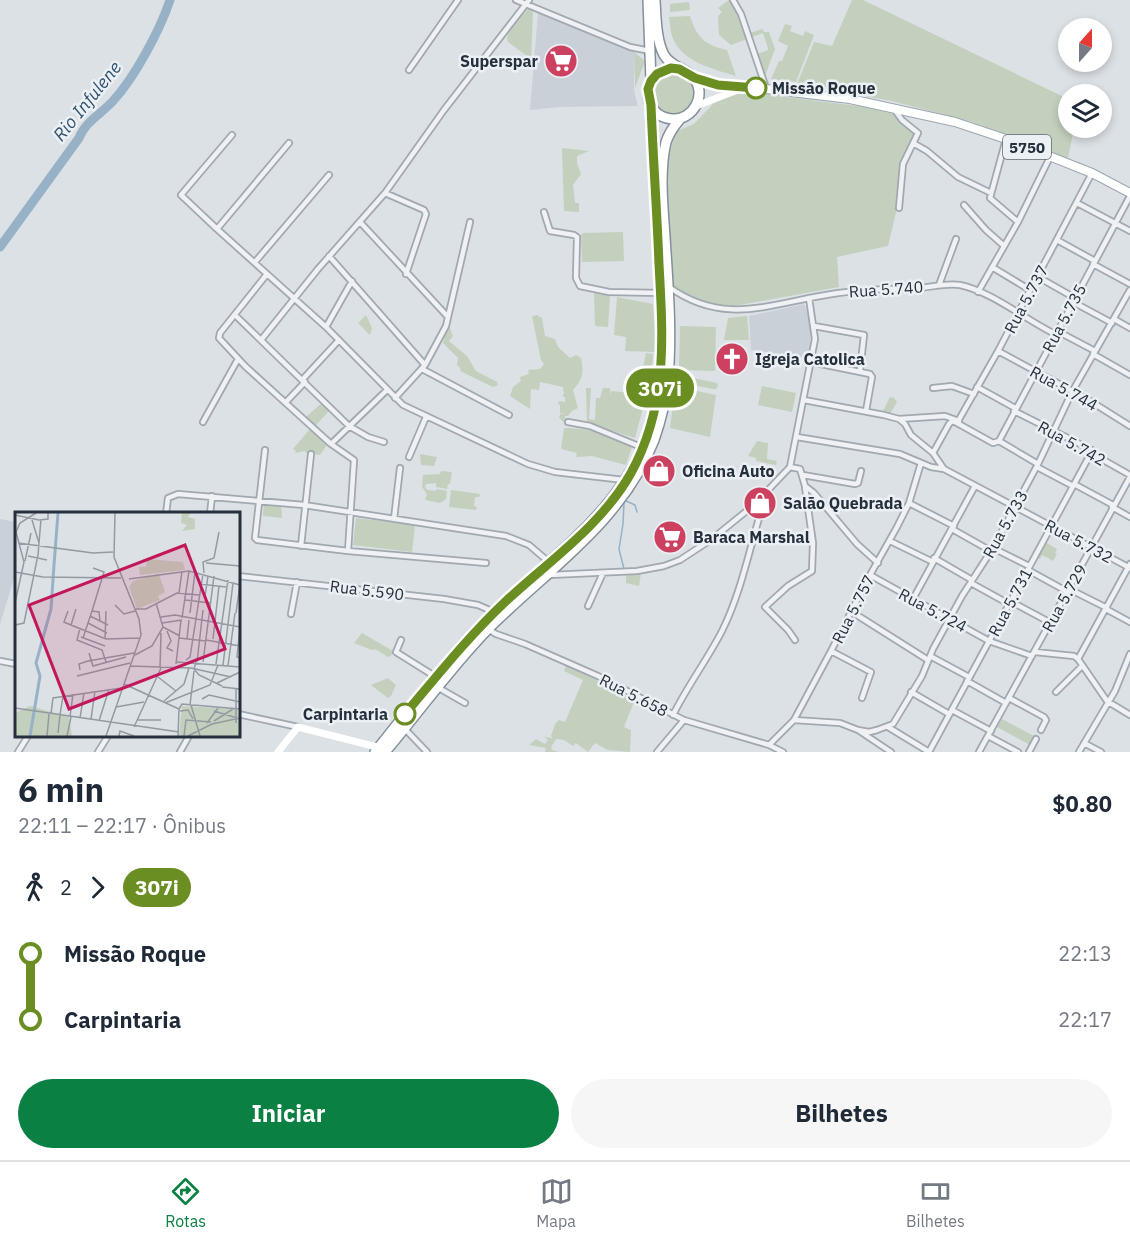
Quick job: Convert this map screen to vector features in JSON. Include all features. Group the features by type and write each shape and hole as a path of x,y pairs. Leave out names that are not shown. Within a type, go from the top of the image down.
{"highway":[{"path":"381,751 405,729 436,682 617,505 647,457 660,421 666,399 669,357 648,89 651,81 648,0"},
{"path":"381,751 495,612 550,563 611,502 627,480 653,420 658,398 662,356 663,196 667,140 672,128 696,106 699,92 695,78 679,69 664,55 655,0"},
{"path":"651,81 663,70 679,69"},
{"path":"651,105 663,117 680,119"}],"main road":[{"name":"5750","path":"695,78 718,85 766,88 850,99 955,122 1006,139 1092,173 1130,194"}],"street":[{"path":"409,70 458,0"},
{"path":"516,0 527,2 622,44 650,51"},
{"path":"732,0 741,14 766,88"},
{"path":"261,340 329,256 385,194 444,110 527,2"},
{"path":"696,106 753,87"},
{"path":"894,109 902,120 917,131 903,164 898,208"},
{"path":"232,135 181,195 326,327 403,405 542,469 616,481 627,480"},
{"path":"1006,139 990,198 1018,222"},
{"path":"217,229 289,142"},
{"path":"913,143 927,151 958,177 991,192"},
{"path":"978,292 1018,222 1050,156"},
{"name":"Rua 5.737","path":"935,455 950,424 952,421 958,422 998,351 1092,173"},
{"path":"255,262 329,175"},
{"path":"385,194 424,210 426,214 406,274"},
{"name":"Rua 5.735","path":"999,441 1130,194"},
{"path":"1077,202 1130,231"},
{"path":"964,205 1003,245"},
{"path":"544,212 550,231 577,237 576,278 580,286 609,292 664,290"},
{"path":"360,222 448,317"},
{"path":"395,398 424,367 438,345 448,317 470,222"},
{"path":"939,285 956,239"},
{"path":"1057,240 1130,284"},
{"path":"329,256 424,367 509,415"},
{"path":"992,267 1030,290"},
{"path":"267,274 220,333 219,338 238,359 331,444 354,460 348,551"},
{"path":"1038,277 1074,300 1130,328"},
{"path":"326,327 352,281"},
{"name":"Rua 5.740","path":"664,290 709,308 732,310 776,305 848,291 961,285 1094,352 1130,375"},
{"name":"Rua 5.733","path":"888,727 893,724 922,676 950,618 992,550 1072,392 1130,290"},
{"path":"545,576 648,569 680,560 712,539 767,492 790,467 797,437 815,339 809,298"},
{"path":"235,315 350,426 384,442"},
{"path":"814,326 864,334 860,371"},
{"path":"286,402 339,340"},
{"name":"Rua 5.744","path":"998,351 1087,399 1130,426"},
{"path":"203,422 238,359"},
{"path":"811,362 871,375 866,411"},
{"path":"933,388 952,386 974,394"},
{"name":"Rua 5.742","path":"977,387 1052,431 1057,431 1092,450 1090,453 1130,476"},
{"path":"331,444 387,390"},
{"path":"804,400 899,419 941,416 958,422 993,443 999,441 1130,517"},
{"path":"409,457 426,417"},
{"name":"Rua 5.732","path":"899,419 911,435 935,455 944,469 1129,566"},
{"path":"568,422 590,426 643,447"},
{"path":"797,437 900,454 944,469"},
{"path":"266,450 255,537 257,540 348,551 486,563"},
{"name":"Rua 5.731","path":"929,752 1090,453"},
{"path":"301,546 311,454"},
{"name":"Rua 5.757","path":"769,745 794,720 870,575 891,541 909,503 921,463"},
{"path":"790,467 800,468 803,476 813,543 812,571 788,586 765,607 795,640"},
{"path":"394,519 400,468"},
{"path":"803,476 855,484 858,483 861,471"},
{"name":"Rua 5.729","path":"979,752 1093,548 1130,476"},
{"path":"805,486 814,493 857,544 878,563"},
{"path":"913,599 975,486"},
{"path":"674,715 691,681 722,630 740,586 767,492"},
{"path":"166,512 168,498 172,495 212,496 304,505 506,536 529,545 550,563"},
{"path":"210,512 212,496"},
{"path":"909,503 992,550 1130,622"},
{"path":"891,541 933,560 1051,623"},
{"path":"1129,566 1078,659 1107,701 1130,715"},
{"path":"588,606 603,573"},
{"name":"Rua 5.724","path":"870,575 989,640 1033,654 1070,655 1078,659"},
{"name":"Rua 5.590","path":"240,576 458,601 495,612"},
{"path":"291,614 297,582"},
{"path":"852,612 929,658 1044,717 1046,720 1041,730"},
{"name":"Rua 5.658","path":"488,629 598,676 684,720 769,745 783,752"},
{"path":"401,640 396,652 465,703"},
{"path":"831,651 871,672 862,698"},
{"path":"1079,752 1107,701 1115,691 1130,654"},
{"path":"0,661 15,664"},
{"path":"1056,693 1082,666"},
{"path":"911,692 989,733 1018,752"},
{"path":"240,714 298,727 381,751"},
{"path":"657,752 684,720"},
{"path":"794,720 840,723 869,732 888,727 929,752"},
{"path":"278,752 298,727"},
{"path":"405,729 427,752"},
{"path":"858,730 891,752"},
{"path":"18,752 27,737"},
{"path":"98,752 107,737"},
{"path":"180,752 188,737"},
{"path":"1029,752 1036,739"},
{"path":"1084,743 1101,752"}],"shaded area":[{"path":"538,13 634,52 634,91 638,106 560,107 530,110"},
{"path":"804,304 811,319 810,346 806,358 751,350 749,316"},
{"path":"0,519 15,522 15,575 0,624"}],"green space":[{"path":"729,0 740,19 747,39 731,45 719,35 718,16 722,12 718,8"},
{"path":"852,0 863,0 1058,94 1058,138 1072,138 1068,158 972,122 892,101 797,84 814,42 832,46"},
{"path":"689,2 690,10 670,12 670,4"},
{"path":"528,9 533,12 531,59 508,42 507,38 510,29"},
{"path":"690,16 699,35 707,43 727,50 736,76 699,63 676,45 671,34 669,17"},
{"path":"785,24 792,26 790,31 803,36 805,31 814,35 796,82 771,79 788,46 778,41"},
{"path":"762,29 764,32 769,32 775,49 765,76 757,54 768,50 763,33 752,37 750,33"},
{"path":"634,52 645,61 634,91 635,87"},
{"path":"673,72 688,78 694,93 688,108 673,114 658,108 652,93 658,78"},
{"path":"746,92 866,107 893,114 916,133 906,154 899,200 888,246 837,257 839,287 734,306 710,305 688,297 670,285 667,184 672,146 677,131 694,124 714,103 730,95"},
{"path":"562,148 589,151 577,156 581,174 573,185 575,203 579,203 579,212 564,211"},
{"path":"623,232 624,261 582,262 581,235 583,233"},
{"path":"594,293 610,296 608,327 595,325"},
{"path":"617,297 653,304 656,352 625,351 626,337 614,335"},
{"path":"366,315 372,328 370,335 358,323"},
{"path":"537,315 542,318 545,336 555,339 558,347 570,358 576,355 581,358 582,375 573,390 578,408 565,416 564,422 559,418 560,414 565,413 560,413 558,404 559,401 565,402 565,397 562,396 563,387 540,382 539,390 531,389 530,409 510,396 513,387 521,381 520,377 529,374 528,370 540,369 544,364 541,360 532,316"},
{"path":"747,316 749,340 724,340 728,318"},
{"path":"448,324 453,336 449,341 467,356 476,371 497,382 498,385 493,387 460,371 457,365 458,358 443,343"},
{"path":"680,326 716,327 715,371 679,370"},
{"path":"646,353 653,354 651,377 635,438 587,423 586,388 591,388 589,419 595,420 596,398 600,398 603,388 610,388 610,395 611,391 643,394 646,385 644,385 645,368 643,368"},
{"path":"688,377 717,383 718,386 713,389 687,384 684,380"},
{"path":"676,380 683,388 716,395 710,437 670,428"},
{"path":"762,386 796,393 792,412 758,405"},
{"path":"890,397 897,402 890,414 883,411"},
{"path":"324,401 331,409 315,426 306,417"},
{"path":"564,428 600,432 626,442 632,447 626,465 592,456 576,457 577,453 561,449"},
{"path":"310,429 327,445 320,455 305,451 295,453 293,449"},
{"path":"757,441 768,443 767,459 777,461 776,465 756,461 756,458 748,456"},
{"path":"420,454 437,457 434,466 421,465"},
{"path":"441,471 452,472 447,489 436,487 436,483 426,484 425,487 427,490 447,491 446,499 440,503 425,500 427,494 422,487 423,475 440,474"},
{"path":"451,490 480,494 479,497 475,497 476,510 449,507"},
{"path":"264,503 281,504 282,518 263,516"},
{"path":"356,518 415,525 412,552 353,545"},
{"path":"1045,542 1057,549 1055,553 1057,554 1053,561 1042,555 1036,561"},
{"path":"626,573 641,573 639,586 626,583"},
{"path":"362,633 393,651 391,656 388,657 375,649 354,643"},
{"path":"566,665 635,699 624,727 631,730 630,752 608,750 595,743 588,752 576,743 573,746 564,740 556,739 551,747 552,750 559,752 545,752 546,748 529,745 536,739 545,744 548,740 544,737 553,738 551,736 555,724 559,720 565,722 583,680 564,671"},
{"path":"388,678 396,685 388,698 371,685"},
{"path":"1002,719 1034,736 1030,745 997,727"}],"waterway":[{"name":"Rio Infulene","path":"0,247 85,127 113,101 130,79 153,39 170,0"},
{"path":"616,511 632,492 639,479"},
{"path":"626,501 635,505 637,512"},
{"path":"624,503 619,549 624,569"}],"bus line":[{"name":"307i","path":"405,714 482,624 550,563 611,502 631,473 649,432 658,398 662,356 656,173 651,105 648,97 651,81 663,70 671,68 688,72 695,78 718,85 756,88"}],"place":[{"name":"Superspar","path":"561,61"},
{"name":"Missão Roque","path":"756,88"},
{"name":"Igreja Catolica","path":"732,359"},
{"name":"Oficina Auto","path":"659,471"},
{"name":"Salão Quebrada","path":"760,503"},
{"name":"Baraca Marshal","path":"670,537"},
{"name":"Carpintaria","path":"405,714"}]}
